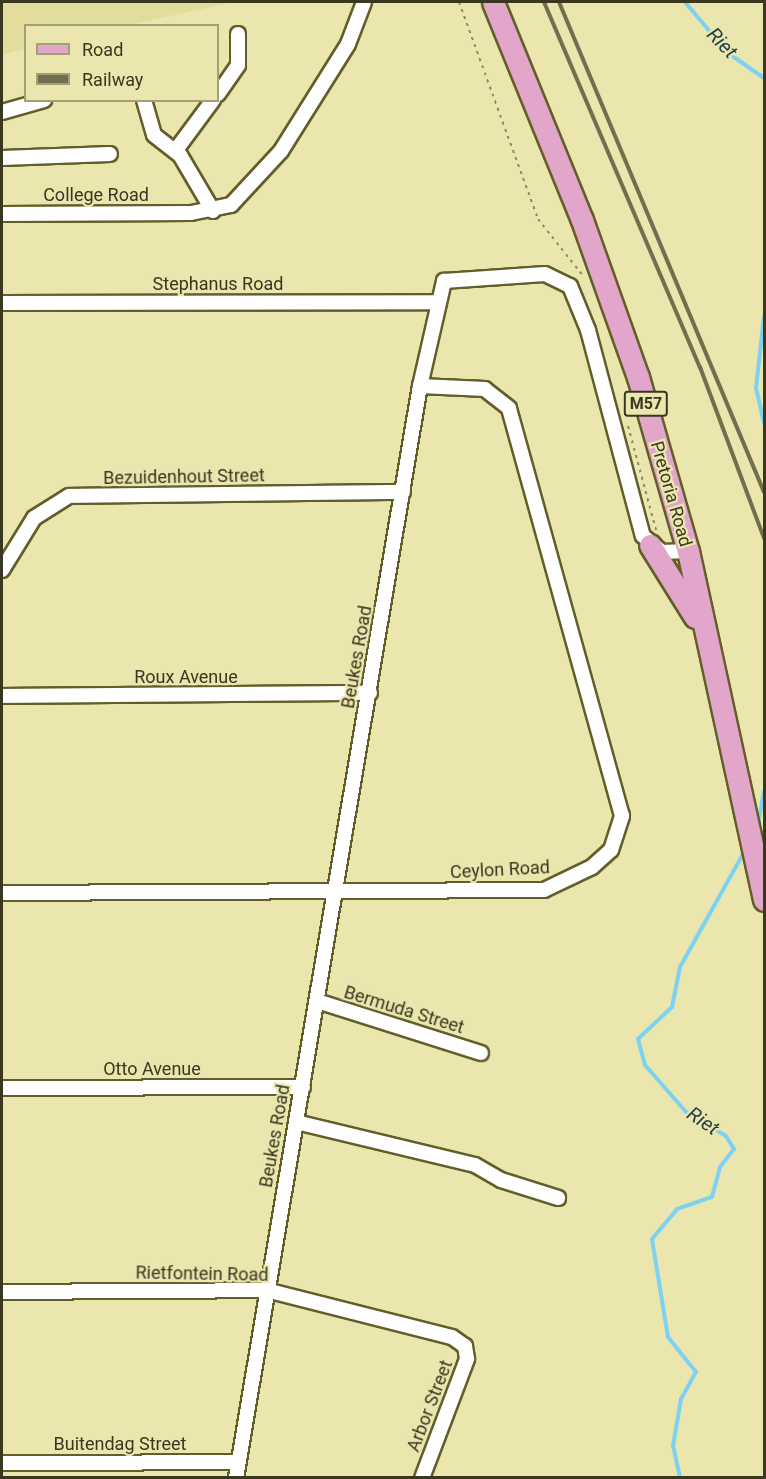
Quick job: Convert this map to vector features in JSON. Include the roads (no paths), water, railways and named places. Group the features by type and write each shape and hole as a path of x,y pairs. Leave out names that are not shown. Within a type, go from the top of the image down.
{"main road":[{"name":"Pretoria Road","path":"493,2 604,281 681,524 765,900"},
{"path":"681,524 651,546 707,639"}],"street":[{"name":"College Road","path":"2,214 191,213 213,211 241,198 280,152 348,44 364,2"},
{"path":"219,93 238,65 238,34"},
{"path":"2,112 37,102"},
{"path":"145,102 154,135 176,150 213,211"},
{"path":"176,150 212,102"},
{"path":"2,158 110,154"},
{"name":"Beukes Road","path":"236,1478 420,386 435,303 452,277 546,274 570,286 588,330 637,519 651,546"},
{"name":"Stephanus Road","path":"2,303 435,303"},
{"name":"Ceylon Road","path":"2,893 554,888 602,860 622,827 509,408 485,389 420,386"},
{"name":"Bezuidenhout Street","path":"2,570 34,518 69,496 403,492"},
{"path":"651,546 667,553 688,551"},
{"name":"Roux Avenue","path":"2,696 370,693"},
{"name":"Bermuda Street","path":"317,1001 481,1053"},
{"name":"Otto Avenue","path":"2,1088 303,1087"},
{"path":"296,1122 474,1165 501,1180 558,1198"},
{"name":"Rietfontein Road","path":"2,1292 266,1290 452,1337 465,1346"},
{"name":"Arbor Street","path":"422,1478 467,1359 465,1346"},
{"name":"Buitendag Street","path":"2,1463 238,1462"}],"waterway":[{"name":"Riet","path":"685,2 728,53 764,78"},
{"name":"Riet","path":"764,316 756,388 764,424"},
{"name":"Riet","path":"757,831 764,792"},
{"name":"Riet","path":"680,1478 673,1446 681,1399 696,1372 668,1337 652,1239 677,1209 712,1197 720,1167 734,1149 726,1136 686,1112 645,1065 638,1039 672,1007 680,967 745,850"}],"railway":[{"path":"544,2 700,367 764,538"},
{"path":"559,2 764,492"}]}
